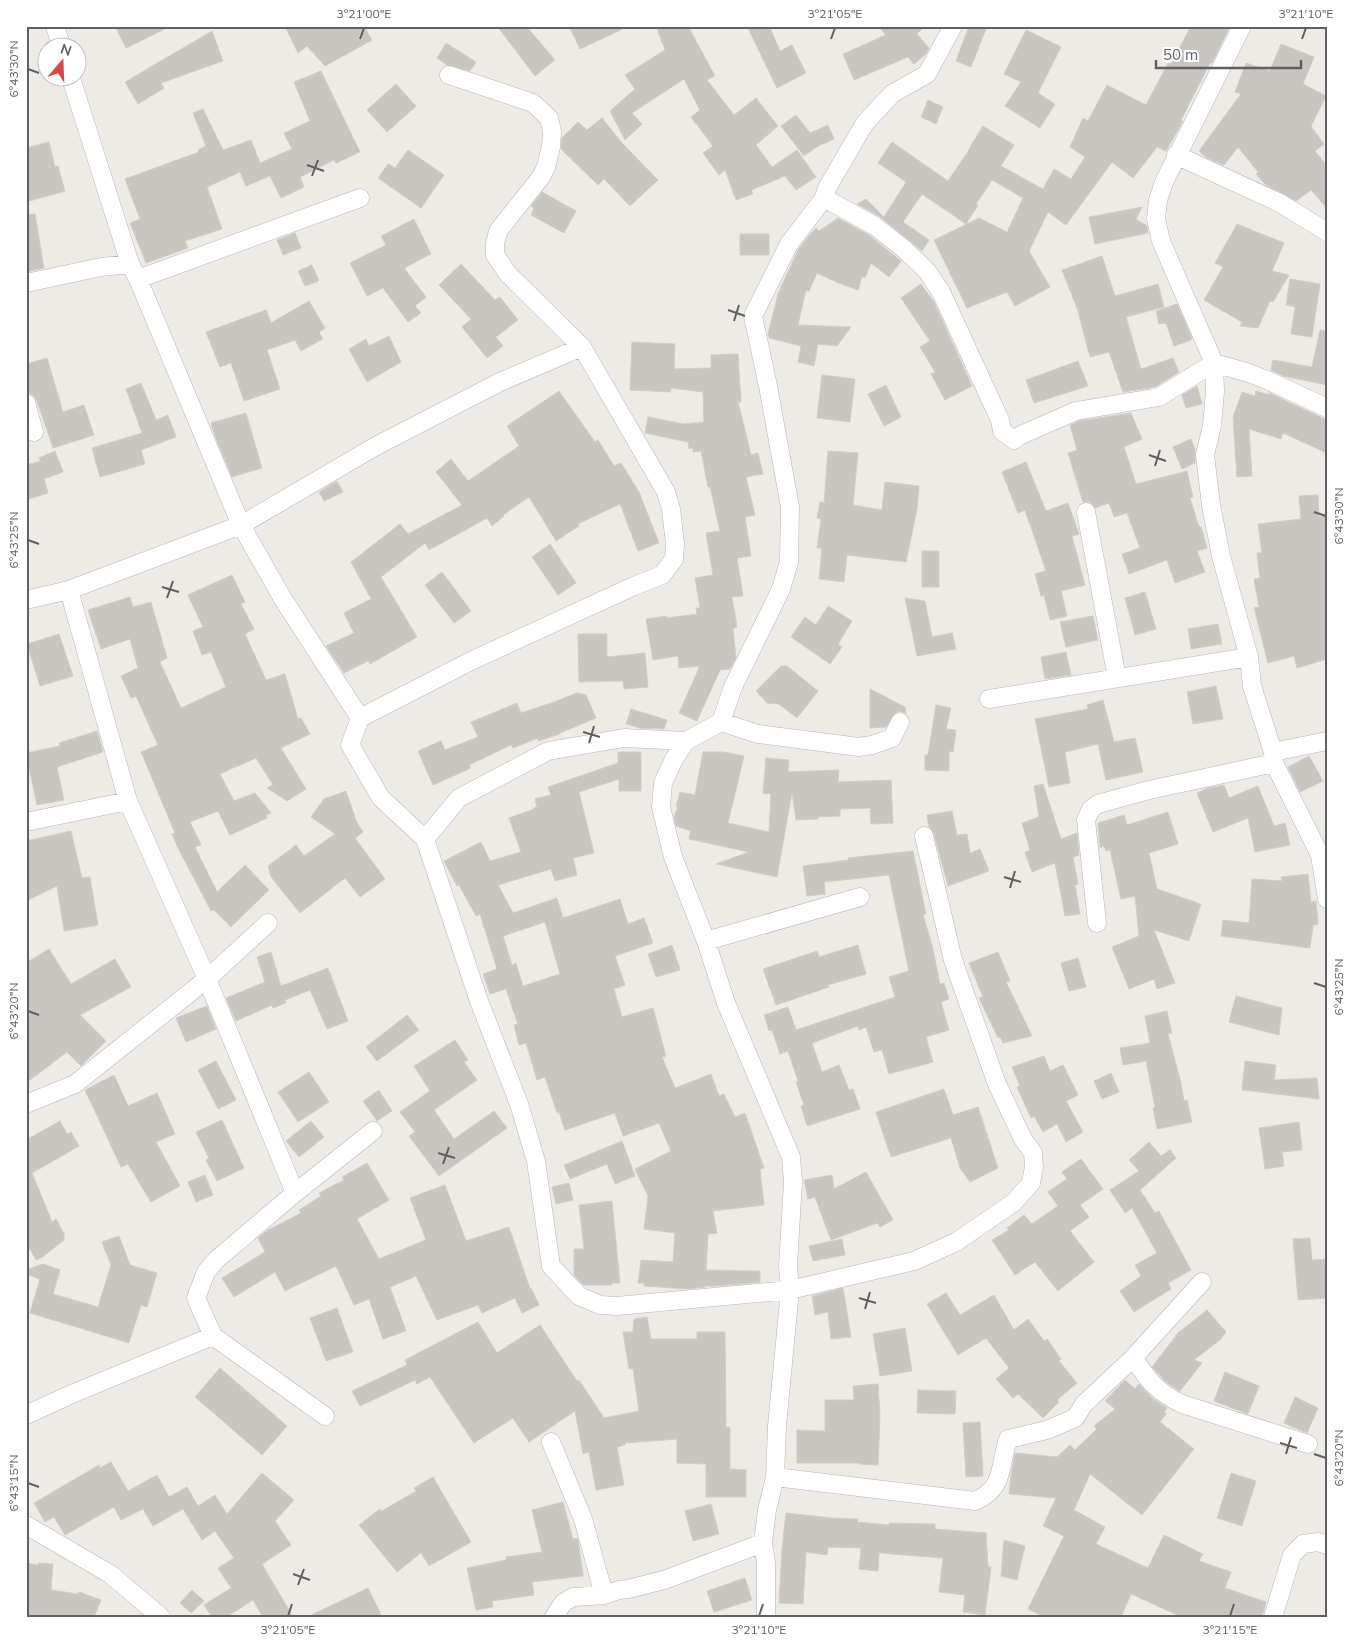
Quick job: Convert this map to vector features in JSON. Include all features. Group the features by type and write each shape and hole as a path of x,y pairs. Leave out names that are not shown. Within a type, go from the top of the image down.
{"street":[{"path":"55,26 59,38"},
{"path":"766,1617 764,1543 766,1510 775,1477 777,1426 790,1290 788,1266 792,1182 791,1156 726,1003 706,941 672,857 660,808 663,783 674,759 686,741 721,722 733,687 781,589 789,562 790,507 768,386 752,316 788,244 824,198 827,188 865,123 892,94 927,74 952,26"},
{"path":"1242,26 1176,155 1161,191 1156,219 1160,241 1214,363 1215,392 1212,426 1205,455 1211,505 1221,556 1249,657 1252,686 1273,758 1320,854 1327,899"},
{"path":"449,76 533,103 549,118 552,132 551,147 546,167 541,177 498,231 495,255 508,274 582,347 666,492 674,525 674,559 662,575 473,660 360,718 350,745 382,798 425,839 479,1001 522,1113 536,1161 551,1266 579,1296 600,1305 617,1306 790,1290 914,1261 956,1242 1013,1203 1031,1183 1034,1167 1033,1153 1023,1139 996,1084 953,960 924,836"},
{"path":"74,88 134,271 241,525 284,598 360,718"},
{"path":"1176,155 1280,203 1327,232"},
{"path":"26,283 101,267 134,271 360,198"},
{"path":"824,198 875,226 904,249 927,271 941,292 967,346 1000,420 1002,431 1014,440 1021,435 1076,411 1159,397 1214,363 1269,381 1327,408"},
{"path":"26,600 69,590 241,525 385,441 500,382 582,347"},
{"path":"26,403 34,432"},
{"path":"1086,512 1117,678"},
{"path":"69,590 128,801 207,979 295,1193"},
{"path":"989,700 1249,657"},
{"path":"721,722 758,734 859,747 892,738 900,722"},
{"path":"425,839 459,798 548,750 624,738 686,741"},
{"path":"1097,923 1086,820 1091,809 1098,804 1273,758 1327,741"},
{"path":"26,822 128,801"},
{"path":"706,941 860,896"},
{"path":"26,1104 75,1084 207,979 268,923"},
{"path":"325,1416 213,1336 196,1298 206,1272 216,1260 295,1193 373,1131"},
{"path":"775,1477 975,1501 986,1496 997,1486 1008,1440 1047,1430 1075,1418 1084,1404 1133,1358 1202,1282"},
{"path":"26,1415 74,1393 213,1336"},
{"path":"1133,1358 1149,1381 1168,1397 1182,1404 1308,1444"},
{"path":"551,1442 583,1519 604,1595"},
{"path":"26,1525 110,1574 161,1617"},
{"path":"1272,1617 1292,1555 1303,1544 1318,1542 1327,1545"},
{"path":"554,1617 563,1602 573,1597 604,1595 664,1580 764,1543"}],"building":[{"path":"115,26 171,26 126,48"},
{"path":"285,26 364,26 372,40 325,66 307,46 298,53"},
{"path":"497,26 526,26 555,60 535,76"},
{"path":"569,26 629,26 580,49"},
{"path":"656,26 688,26 715,76 707,80 734,115 756,98 778,126 756,145 772,167 797,150 816,177 796,190 785,176 751,190 753,194 736,200 725,170 719,175 703,153 713,146 691,117 700,110 684,79 632,113 642,124 625,140 610,111 635,89 625,75 665,50"},
{"path":"747,26 769,26 780,51 792,45 806,73 777,88"},
{"path":"878,26 925,26 917,34 929,48 926,54 914,64 908,57 854,80 843,54 886,35"},
{"path":"969,26 987,26 971,67 956,61"},
{"path":"1191,26 1230,26 1166,151 1157,147 1133,178 1112,162 1066,225 1048,212 1029,251 1050,287 1015,306 1007,292 967,308 934,240 979,218 1007,232 1023,198 992,180 976,204 978,205 966,224 922,194 903,222 929,240 922,251 882,218 857,204 866,199 884,217 906,182 878,163 892,142 948,181 983,126 1014,145 1001,166 1043,189 1054,169 1071,179 1085,157 1070,147 1083,118 1088,121 1107,85 1146,105 1168,63 1171,64"},
{"path":"1026,30 1061,47 1038,93 1055,104 1040,128 1005,106 1021,82 1004,74"},
{"path":"212,31 223,61 161,83 164,88 138,104 125,82"},
{"path":"446,43 476,62 470,71 447,65 437,58"},
{"path":"1281,44 1314,57 1303,84 1326,96 1311,126 1324,144 1315,151 1327,166 1327,208 1311,190 1296,201 1266,185 1256,174 1258,172 1238,147 1224,165 1207,158 1199,151 1241,94 1235,92 1246,63 1270,71"},
{"path":"321,71 360,152 336,163 334,160 300,177 304,187 281,198 270,176 246,186 240,172 207,187 222,229 185,241 188,248 146,263 130,223 140,219 125,179 199,152 198,150 206,146 193,113 203,109 223,150 251,140 260,163 292,149 284,133 310,121 294,82"},
{"path":"396,84 416,106 387,132 367,110"},
{"path":"928,100 943,107 936,124 921,117"},
{"path":"796,115 810,133 828,125 834,139 818,146 804,156 781,126"},
{"path":"602,118 622,143 658,180 630,206 604,179 598,185 561,149 562,138 578,122 587,130"},
{"path":"49,142 55,167 58,166 65,191 26,202 26,148"},
{"path":"408,150 444,175 421,208 378,178 388,164 395,168"},
{"path":"542,192 576,211 564,233 531,215 534,208 531,206"},
{"path":"1142,207 1136,219 1147,226 1148,233 1095,244 1089,217"},
{"path":"35,214 44,268 26,272 26,215"},
{"path":"838,218 869,235 901,261 889,277 871,263 865,278 862,277 858,290 817,273 809,291 806,290 798,325 851,327 837,346 818,344 814,366 798,362 801,346 769,338 768,334 778,294 798,250 816,228 819,231"},
{"path":"414,219 431,254 404,268 426,297 415,306 421,313 408,322 383,288 367,296 350,263 386,245 381,236"},
{"path":"1237,224 1284,243 1272,271 1289,275 1273,302 1270,301 1258,328 1240,326 1242,322 1204,300 1223,267 1215,263"},
{"path":"295,233 301,248 283,255 277,240"},
{"path":"740,234 769,234 769,255 740,255"},
{"path":"1102,256 1115,296 1158,284 1164,307 1126,317 1141,369 1173,358 1179,372 1155,387 1123,392 1109,352 1090,357 1077,308 1062,270"},
{"path":"461,264 495,300 500,297 518,320 496,337 503,346 487,358 462,327 471,319 439,285"},
{"path":"312,265 319,281 305,286 298,271"},
{"path":"1290,279 1320,284 1312,337 1291,334 1295,307 1286,305"},
{"path":"921,284 934,302 972,386 945,400 931,374 935,372 920,347 930,341 901,298"},
{"path":"309,301 325,328 319,332 323,339 301,351 295,340 267,350 280,389 244,401 231,363 220,367 206,332 266,310 271,323"},
{"path":"1177,304 1192,338 1174,346 1166,323 1159,324 1156,311"},
{"path":"1320,330 1327,331 1327,385 1283,376 1271,370 1273,360 1312,367"},
{"path":"389,336 401,362 367,382 349,349 366,339 369,346"},
{"path":"632,342 675,344 674,369 711,368 711,355 738,354 741,402 738,402 751,455 758,453 763,474 746,477 755,515 745,517 751,556 737,558 743,596 732,597 737,627 733,628 736,658 730,669 720,670 697,721 679,713 700,666 679,668 678,656 653,660 646,619 697,614 696,608 700,608 695,578 713,575 706,533 720,531 710,487 708,487 701,451 693,452 693,448 689,449 688,442 645,433 648,417 684,424 704,422 703,392 671,388 670,392 630,390"},
{"path":"47,358 63,412 84,405 94,435 53,448 38,404 34,396 29,393 26,385 26,364"},
{"path":"1078,361 1088,386 1034,403 1026,380"},
{"path":"822,375 855,379 850,422 817,418"},
{"path":"141,383 156,420 168,415 176,437 141,450 145,464 100,477 92,448 142,433 126,389"},
{"path":"886,385 901,417 884,426 868,394"},
{"path":"1197,386 1202,404 1186,408 1182,395"},
{"path":"559,391 595,442 598,440 614,466 621,463 639,492 659,543 638,551 620,504 578,524 579,526 556,541 529,497 503,515 492,526 487,518 429,550 425,543 381,577 417,637 370,664 368,661 344,673 326,646 354,633 344,613 371,599 351,562 400,524 408,534 462,505 436,472 451,459 468,481 519,446 507,426"},
{"path":"1256,391 1269,395 1269,393 1327,420 1327,453 1283,433 1281,439 1249,429 1252,476 1237,477 1233,417 1242,392 1255,396"},
{"path":"246,413 262,468 232,477 211,423"},
{"path":"1131,413 1142,439 1124,447 1136,484 1187,471 1193,497 1190,498 1207,548 1197,551 1205,572 1175,583 1167,560 1129,574 1122,554 1140,548 1127,513 1114,517 1109,503 1095,508 1090,502 1083,502 1068,453 1077,450 1070,425 1079,421"},
{"path":"1191,439 1195,450 1195,463 1182,469 1173,447"},
{"path":"55,451 63,472 44,479 48,493 26,500 26,465 41,461 39,458"},
{"path":"828,451 858,453 853,505 882,510 885,482 919,486 917,509 906,562 847,555 844,582 819,579 822,548 817,548 821,519 817,518 820,502 824,503"},
{"path":"1026,462 1046,511 1068,503 1079,534 1072,536 1085,585 1061,591 1067,616 1050,620 1044,595 1041,596 1035,574 1046,571 1025,510 1018,513 1002,472"},
{"path":"337,481 343,492 324,501 319,492"},
{"path":"1318,495 1319,517 1327,516 1327,659 1297,668 1294,656 1268,663 1254,608 1259,607 1254,579 1260,578 1257,553 1262,553 1258,524 1301,519 1299,496"},
{"path":"550,544 576,583 558,595 532,557"},
{"path":"922,551 939,551 939,587 922,587"},
{"path":"442,572 471,611 454,623 425,585"},
{"path":"232,575 245,602 241,604 254,629 245,634 266,680 285,674 298,719 301,718 310,734 281,748 306,789 287,801 267,788 273,785 256,758 236,767 232,764 235,767 220,774 234,801 255,793 271,813 266,815 267,818 230,835 218,811 190,822 201,845 195,847 217,892 245,865 269,890 231,927 214,910 211,911 178,848 172,834 175,833 141,752 158,745 136,696 131,698 121,676 138,668 130,639 101,649 88,610 130,597 133,607 151,602 167,658 160,662 181,708 226,687 211,652 202,655 193,631 203,627 188,595"},
{"path":"1145,592 1156,629 1135,635 1125,598"},
{"path":"905,598 925,601 932,637 952,633 956,649 917,656"},
{"path":"828,606 852,621 838,644 842,647 830,664 791,637 805,617 816,625"},
{"path":"1093,616 1098,640 1066,647 1060,622"},
{"path":"1218,624 1222,644 1191,649 1188,629"},
{"path":"59,634 73,676 40,686 27,644"},
{"path":"578,634 607,634 607,657 645,653 648,687 624,689 623,681 579,682"},
{"path":"1066,652 1071,675 1045,679 1041,657"},
{"path":"781,666 787,666 818,691 797,718 779,704 767,703 756,691"},
{"path":"1216,686 1223,719 1193,724 1187,692"},
{"path":"870,689 905,707 906,714 900,711 895,713 886,727 870,728"},
{"path":"577,693 586,695 596,718 560,734 538,741 538,738 513,748 511,745 469,765 471,768 433,785 418,751 441,741 445,750 478,737 471,722 517,703 521,713"},
{"path":"1103,700 1114,742 1135,738 1143,772 1106,780 1098,744 1065,752 1070,783 1049,787 1035,719 1088,709 1087,705"},
{"path":"936,705 951,708 946,729 956,730 953,752 949,751 949,771 925,770 925,755 928,755"},
{"path":"631,709 667,720 664,729 640,728 626,724"},
{"path":"97,731 103,752 57,767 64,800 37,805 26,753 60,746 59,743"},
{"path":"618,752 641,752 641,791 619,791 619,779 579,792 594,853 573,858 577,875 555,881 551,869 498,885 513,913 557,898 563,918 620,899 628,924 644,918 653,943 615,956 625,985 614,989 622,1017 653,1008 666,1056 662,1057 675,1088 711,1074 719,1096 724,1094 735,1117 745,1113 764,1168 760,1169 764,1205 713,1211 717,1233 708,1234 706,1270 760,1271 760,1282 689,1289 644,1286 644,1283 638,1283 641,1260 673,1262 675,1233 644,1229 648,1196 635,1169 671,1151 659,1123 623,1136 615,1113 565,1130 545,1077 537,1080 526,1043 519,1045 514,1025 518,1024 506,989 490,994 483,974 497,969 480,914 476,916 444,861 481,842 490,861 521,852 509,818 537,807 535,799 551,795 548,787 618,763","holes":["545,922 560,974 523,986 516,963 512,965 503,936"]},
{"path":"703,752 724,752 744,756 728,823 769,832 771,794 763,793 766,758 789,760 788,772 839,770 838,782 891,780 893,823 871,824 870,808 840,809 840,816 796,820 792,792 777,877 716,864 749,852 689,839 691,831 676,826 674,817 678,807 676,807 680,792 695,795"},
{"path":"1309,756 1323,781 1300,792 1288,767"},
{"path":"1043,784 1061,839 1077,833 1079,855 1073,857 1078,884 1075,885 1080,914 1065,916 1055,863 1032,872 1025,852 1030,850 1022,823 1039,817 1034,786"},
{"path":"1224,785 1229,798 1258,786 1274,826 1285,823 1290,845 1255,852 1248,818 1213,832 1197,793 1208,788"},
{"path":"346,791 357,823 363,832 355,838 385,879 360,897 345,878 300,913 271,877 268,866 296,845 304,856 335,834 311,817 324,799"},
{"path":"952,811 957,835 967,834 970,853 980,849 989,871 948,886 927,815"},
{"path":"1168,812 1178,844 1149,853 1157,889 1201,904 1189,941 1154,930 1175,983 1157,989 1154,979 1129,989 1112,947 1139,936 1135,896 1121,899 1110,850 1106,851 1104,846 1100,848 1098,823 1124,815 1127,825"},
{"path":"71,831 82,878 90,877 98,925 64,931 57,886 26,901 26,841"},
{"path":"913,851 926,914 923,915 932,945 940,984 944,983 949,999 941,1002 949,1030 926,1037 933,1062 889,1074 882,1050 874,1052 866,1027 859,1030 858,1026 812,1043 822,1072 839,1065 849,1090 853,1089 860,1109 807,1126 801,1106 804,1105 796,1082 798,1081 788,1051 780,1054 772,1030 769,1031 764,1015 788,1007 796,1030 895,997 889,977 909,971 889,875 824,882 825,894 807,896 803,866 848,860 848,858"},
{"path":"1308,874 1311,902 1316,901 1318,924 1313,925 1310,948 1221,936 1223,920 1249,923 1252,879 1282,881 1281,877"},
{"path":"672,945 680,970 656,977 648,954"},
{"path":"858,945 866,974 828,985 829,987 776,1005 763,969 817,951 819,957"},
{"path":"49,949 71,984 115,959 131,987 80,1015 106,1041 81,1066 67,1052 26,1083 26,963"},
{"path":"271,952 281,986 328,968 348,1021 327,1029 310,990 285,1000 286,1003 273,1008 272,1005 236,1021 226,998 265,982 257,957"},
{"path":"998,952 1010,981 1006,982 1032,1036 1003,1043 1000,1037 998,1038 979,998 983,997 969,963"},
{"path":"1078,958 1086,987 1069,991 1061,963"},
{"path":"1236,996 1282,1008 1279,1035 1229,1022"},
{"path":"207,1006 216,1029 186,1042 176,1018"},
{"path":"1167,1011 1172,1033 1168,1034 1184,1101 1187,1100 1192,1122 1157,1129 1153,1108 1155,1107 1146,1061 1123,1065 1120,1048 1150,1043 1145,1016"},
{"path":"407,1015 419,1030 377,1061 366,1047"},
{"path":"455,1040 468,1060 464,1062 477,1080 434,1110 454,1139 494,1111 507,1128 439,1176 409,1136 415,1132 400,1112 430,1091 414,1066"},
{"path":"1044,1056 1050,1071 1063,1065 1078,1095 1066,1101 1083,1132 1066,1142 1057,1124 1043,1132 1034,1116 1031,1118 1017,1087 1020,1086 1012,1067"},
{"path":"216,1061 236,1100 218,1109 198,1070"},
{"path":"1245,1061 1276,1065 1274,1080 1317,1078 1319,1099 1242,1090"},
{"path":"309,1072 329,1102 298,1122 278,1092"},
{"path":"1111,1073 1119,1092 1102,1099 1094,1081"},
{"path":"114,1075 128,1106 157,1093 175,1134 156,1142 180,1186 151,1202 128,1164 121,1167 85,1090"},
{"path":"944,1089 953,1115 978,1107 998,1168 970,1182 960,1168 951,1138 891,1157 876,1112"},
{"path":"379,1090 392,1111 377,1121 363,1101"},
{"path":"222,1120 244,1168 217,1181 206,1160 209,1158 196,1132"},
{"path":"60,1121 67,1134 71,1132 79,1146 32,1173 52,1222 56,1219 64,1234 64,1240 36,1260 26,1242 26,1140"},
{"path":"311,1121 324,1137 299,1157 286,1141"},
{"path":"1299,1122 1302,1150 1282,1152 1284,1166 1265,1169 1259,1128"},
{"path":"622,1141 635,1176 615,1184 607,1164 570,1179 564,1165"},
{"path":"1149,1142 1161,1156 1170,1150 1176,1158 1140,1190 1155,1213 1159,1211 1191,1270 1168,1283 1171,1289 1134,1312 1120,1291 1141,1276 1135,1265 1157,1253 1132,1208 1125,1213 1110,1190 1139,1171 1129,1160"},
{"path":"1081,1159 1103,1189 1080,1205 1089,1217 1070,1231 1094,1262 1058,1291 1035,1262 1015,1275 992,1240 1009,1230 1007,1228 1024,1215 1032,1224 1058,1206 1048,1192 1067,1179 1062,1172"},
{"path":"367,1163 389,1200 357,1219 379,1259 426,1240 410,1198 445,1185 466,1241 509,1227 530,1289 539,1305 522,1313 515,1298 482,1313 478,1305 437,1320 416,1276 390,1287 406,1331 383,1339 369,1299 354,1305 336,1266 285,1291 275,1272 234,1297 222,1278 265,1252 258,1238 268,1230 301,1213 299,1210 321,1196 319,1193 344,1180 342,1177"},
{"path":"866,1172 893,1220 880,1227 877,1223 831,1240 815,1197 808,1199 804,1180 832,1175 834,1189"},
{"path":"205,1175 213,1195 196,1202 188,1182"},
{"path":"569,1183 573,1200 556,1204 552,1187"},
{"path":"612,1201 620,1283 612,1283 612,1285 583,1285 574,1275 574,1249 584,1249 579,1205"},
{"path":"119,1236 130,1265 157,1273 147,1307 141,1305 129,1343 30,1313 40,1279 26,1274 26,1270 43,1264 60,1270 53,1294 98,1307 111,1265 102,1242"},
{"path":"1310,1238 1312,1260 1327,1259 1327,1298 1298,1300 1293,1239"},
{"path":"842,1239 845,1255 813,1261 809,1246"},
{"path":"843,1288 851,1337 831,1339 828,1312 815,1315 812,1296"},
{"path":"946,1293 960,1315 994,1295 1014,1330 1028,1319 1044,1341 1047,1339 1061,1359 1059,1361 1077,1383 1057,1400 1059,1402 1043,1418 1018,1394 1013,1398 996,1379 1009,1368 986,1338 958,1355 927,1304"},
{"path":"337,1308 353,1352 326,1361 310,1318"},
{"path":"1207,1310 1226,1332 1221,1339 1194,1360 1202,1363 1180,1391 1166,1382 1152,1367 1178,1333"},
{"path":"647,1317 651,1339 697,1339 697,1332 725,1332 726,1427 730,1427 730,1469 746,1470 746,1497 706,1497 706,1464 677,1463 677,1439 625,1443 625,1445 617,1447 624,1485 596,1490 589,1452 583,1454 575,1411 529,1442 513,1418 474,1443 430,1377 417,1384 415,1380 360,1406 352,1391 407,1365 405,1360 478,1322 497,1353 540,1325 604,1418 639,1411 633,1369 629,1369 623,1332 633,1332 634,1319"},
{"path":"905,1328 912,1371 880,1376 873,1334"},
{"path":"220,1368 287,1426 262,1455 195,1397"},
{"path":"1225,1372 1259,1386 1248,1414 1214,1401"},
{"path":"1125,1380 1135,1389 1139,1384 1152,1398 1167,1408 1164,1412 1166,1414 1160,1422 1194,1449 1142,1515 1090,1474 1074,1510 1105,1527 1096,1544 1148,1568 1164,1535 1203,1554 1199,1561 1231,1572 1225,1588 1266,1602 1262,1617 1182,1617 1131,1594 1121,1617 1044,1617 1028,1609 1064,1536 1043,1526 1056,1498 1009,1494 1015,1453 1057,1457 1070,1445 1075,1450 1097,1429 1094,1426 1115,1409 1105,1401"},
{"path":"878,1384 880,1415 878,1465 859,1463 797,1463 797,1430 825,1431 825,1400 854,1400 853,1386"},
{"path":"918,1390 956,1391 955,1414 917,1413"},
{"path":"1295,1397 1318,1408 1307,1433 1284,1423"},
{"path":"980,1422 983,1476 966,1477 963,1423"},
{"path":"111,1462 128,1491 157,1475 169,1497 187,1487 198,1506 215,1495 227,1514 262,1473 294,1500 275,1521 291,1545 262,1564 293,1617 263,1617 253,1600 226,1617 212,1617 204,1605 231,1588 218,1568 234,1558 215,1531 202,1540 183,1509 153,1526 143,1509 121,1520 114,1507 65,1535 54,1517 45,1522 34,1503 99,1465 100,1468"},
{"path":"1231,1473 1256,1481 1242,1526 1217,1518"},
{"path":"433,1477 471,1542 429,1566 421,1553 397,1572 359,1525 380,1509 382,1511 416,1491 414,1488"},
{"path":"563,1502 573,1539 577,1538 578,1540 583,1576 532,1582 534,1595 492,1601 493,1607 476,1610 467,1568 506,1560 506,1557 542,1552 532,1510"},
{"path":"711,1504 719,1534 693,1541 685,1511"},
{"path":"786,1513 858,1519 857,1522 889,1525 889,1523 935,1524 935,1529 986,1533 988,1567 991,1567 985,1615 963,1612 965,1595 939,1592 943,1558 879,1553 878,1571 859,1569 861,1548 828,1547 827,1555 806,1552 803,1604 779,1603"},
{"path":"1004,1540 1025,1546 1017,1580 1001,1576"},
{"path":"26,1563 38,1565 39,1563 53,1564 51,1590 78,1594 79,1592 101,1600 94,1617 26,1617"},
{"path":"745,1578 752,1600 714,1612 707,1591"},
{"path":"368,1588 382,1617 307,1617"},
{"path":"192,1590 204,1601 191,1613 180,1603"}]}
